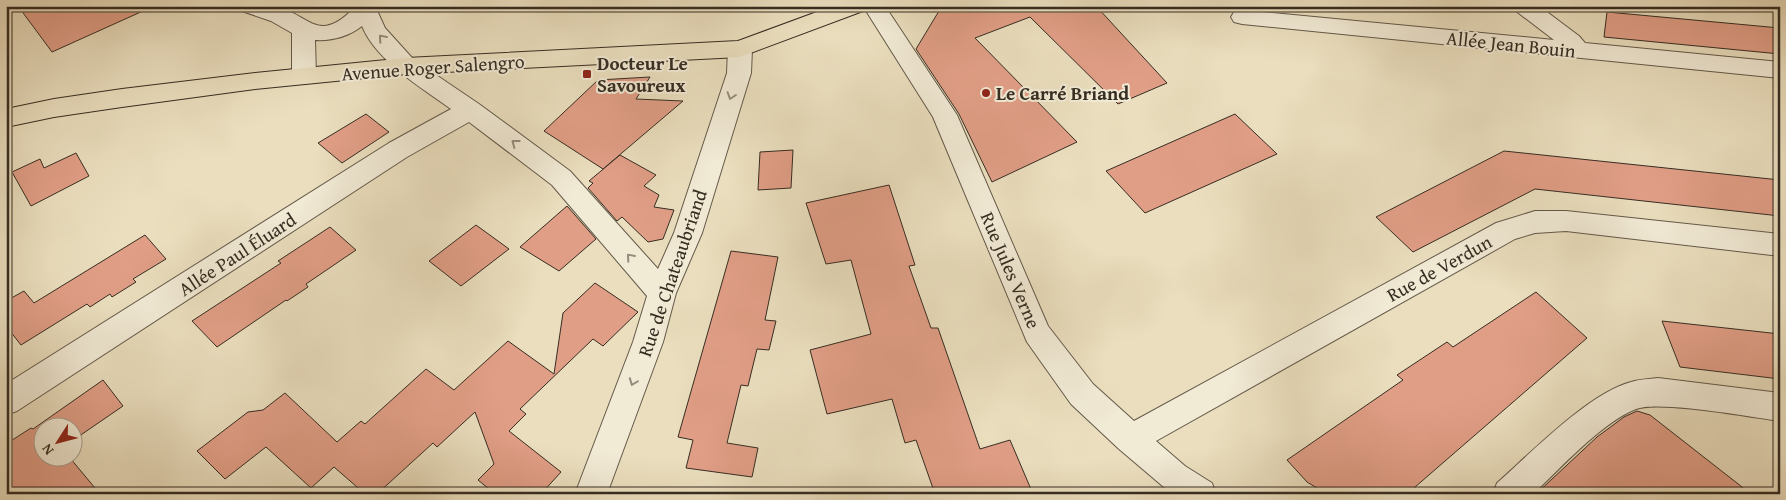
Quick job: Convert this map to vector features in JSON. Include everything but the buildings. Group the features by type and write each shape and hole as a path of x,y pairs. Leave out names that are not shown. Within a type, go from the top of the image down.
{"main road":[{"name":"Avenue Roger Salengro","path":"6,118 54,108 103,101 304,76 406,66 740,49 855,6"}],"street":[{"path":"250,6 279,16 303,30 321,34 345,28 364,8 375,30 406,66 470,110 561,178 662,293"},
{"name":"Rue Jules Verne","path":"874,6 945,115 1037,333 1082,394 1174,477 1200,494"},
{"path":"1524,6 1571,41 1579,50"},
{"name":"Allée Jean Bouin","path":"1242,17 1780,70"},
{"path":"303,30 304,76"},
{"name":"Rue de Chateaubriand","path":"591,494 648,342 662,293 688,233 739,73 740,49"},
{"name":"Allée Paul Éluard","path":"6,401 398,150 470,110"},
{"name":"Rue de Verdun","path":"1130,439 1506,231 1535,222 1566,221 1780,245"},
{"path":"1509,494 1592,419 1632,395 1658,392 1780,407"}],"place":[{"name":"Docteur Le Savoureux","path":"587,74"},
{"name":"Le Carré Briand","path":"986,93"}]}
